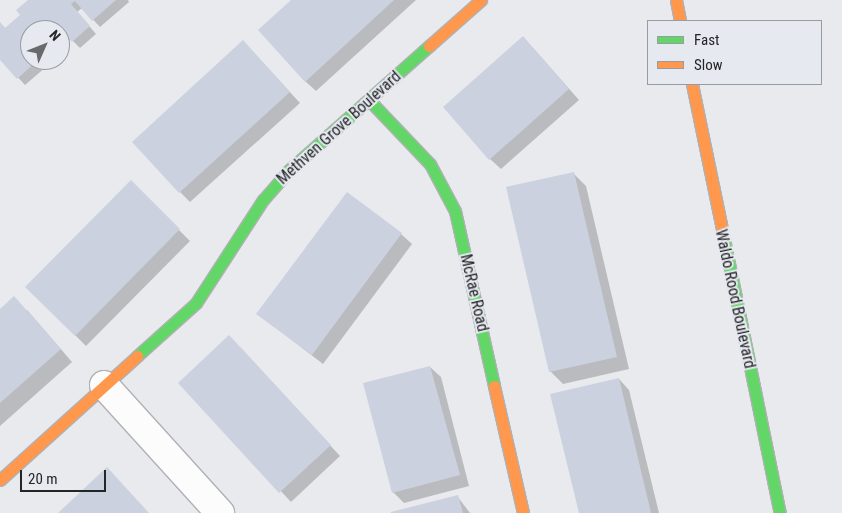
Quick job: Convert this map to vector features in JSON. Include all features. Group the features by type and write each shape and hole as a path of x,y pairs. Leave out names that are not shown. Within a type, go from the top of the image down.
{"street":[{"name":"Methven Grove Boulevard","path":"0,480 196,303 263,200 288,171 481,0"},
{"path":"676,0 680,20"},
{"name":"Waldo Rood Boulevard","path":"692,85 780,513"},
{"name":"McRae Road","path":"369,100 430,164 444,185 455,211 523,513"},
{"path":"104,386 220,513"}],"building":[{"path":"28,0 116,0 92,21 75,1 71,4 90,26 72,42 70,40 70,20 20,20 20,70 27,70 17,79 0,60 0,22 5,28 20,15 16,10"},
{"path":"291,0 394,0 305,82 258,30"},
{"path":"523,36 569,89 489,160 443,107"},
{"path":"243,40 290,92 179,193 132,142"},
{"path":"574,172 617,357 549,372 506,187"},
{"path":"131,180 180,229 75,336 25,287"},
{"path":"347,192 402,233 312,355 256,314"},
{"path":"14,296 61,349 0,403 0,309"},
{"path":"229,335 331,445 279,493 178,383"},
{"path":"430,366 460,475 392,493 363,383"},
{"path":"619,378 651,513 579,513 550,394"},
{"path":"107,467 149,513 58,513"},
{"path":"458,495 463,513 391,513 391,512"}],"traffic: fast":[{"path":"137,356 196,303 263,200 288,171 429,46"},
{"path":"369,100 430,164 455,211 494,386"},
{"path":"723,234 780,513"}],"traffic: slow":[{"path":"429,46 481,0"},
{"path":"676,0 680,20"},
{"path":"692,85 723,234"},
{"path":"0,480 137,356"},
{"path":"494,386 523,513"}]}
